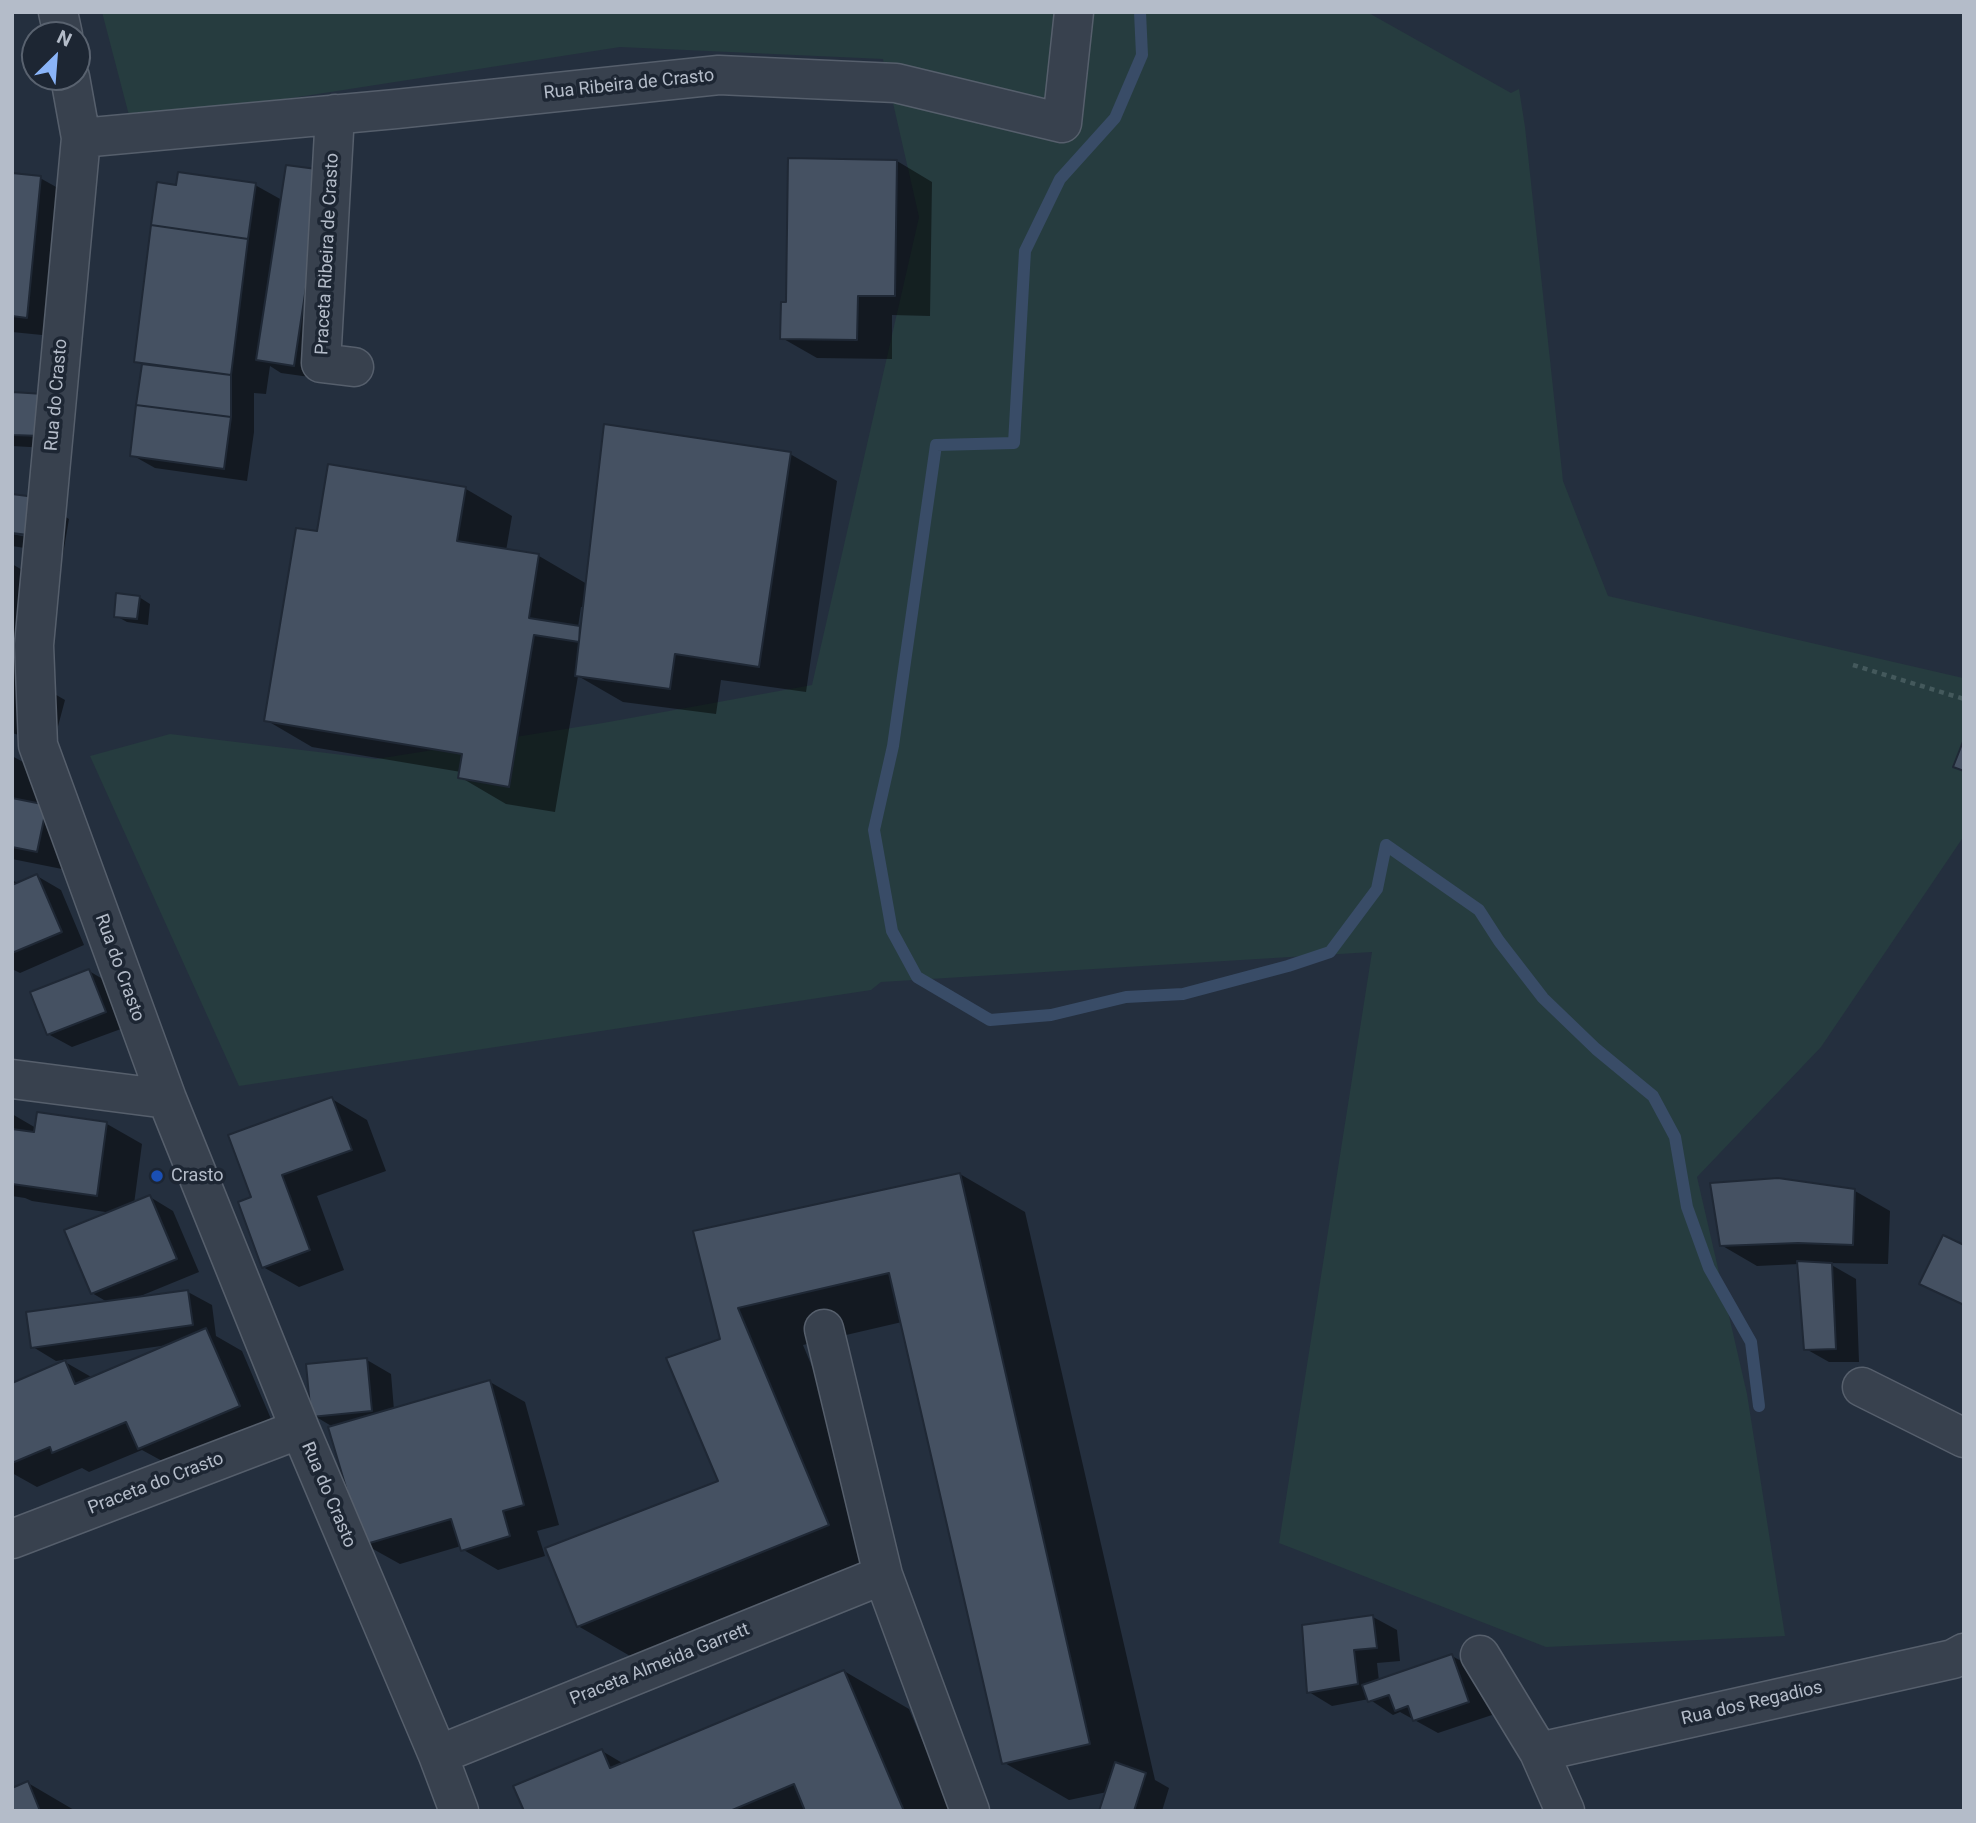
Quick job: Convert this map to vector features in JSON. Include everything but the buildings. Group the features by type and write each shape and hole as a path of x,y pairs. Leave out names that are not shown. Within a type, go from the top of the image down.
{"street":[{"name":"Rua Ribeira de Crasto","path":"81,138 719,75 896,83 1062,123 1074,12"},
{"name":"Rua do Crasto","path":"73,91 81,138 25,742 300,1429 438,1755 459,1811"},
{"name":"Praceta Ribeira de Crasto","path":"335,114 321,363 354,368"},
{"path":"12,1079 167,1099"},
{"path":"824,1329 883,1575 970,1811"},
{"path":"1862,1387 1964,1438"},
{"name":"Praceta do Crasto","path":"12,1539 300,1429"},
{"name":"Praceta Almeida Garrett","path":"438,1755 883,1575"},
{"name":"Rua dos Regadios","path":"1539,1752 1939,1662 1964,1653"},
{"path":"1480,1655 1539,1752 1565,1811"}],"path":[{"path":"1853,665 1964,699"}],"green space":[{"path":"102,12 1367,12 1511,93 1519,89 1563,481 1608,596 1963,678 1964,836 1821,1047 1697,1177 1747,1394 1785,1636 1546,1647 1279,1543 1372,952 881,982 871,990 239,1086 90,756 170,734 376,759 603,723 812,685 919,217 883,59 620,47 131,123"}],"waterway":[{"path":"1140,12 1142,55 1115,118 1060,179 1025,251 1014,443 936,445 893,746 874,830 892,931 917,977 990,1020 1051,1015 1126,997 1183,994 1330,952 1377,889 1386,845 1479,910 1543,998 1596,1049 1653,1096 1675,1137 1687,1207 1709,1268 1751,1342 1759,1406"}],"place":[{"name":"Crasto","path":"157,1176"}]}
